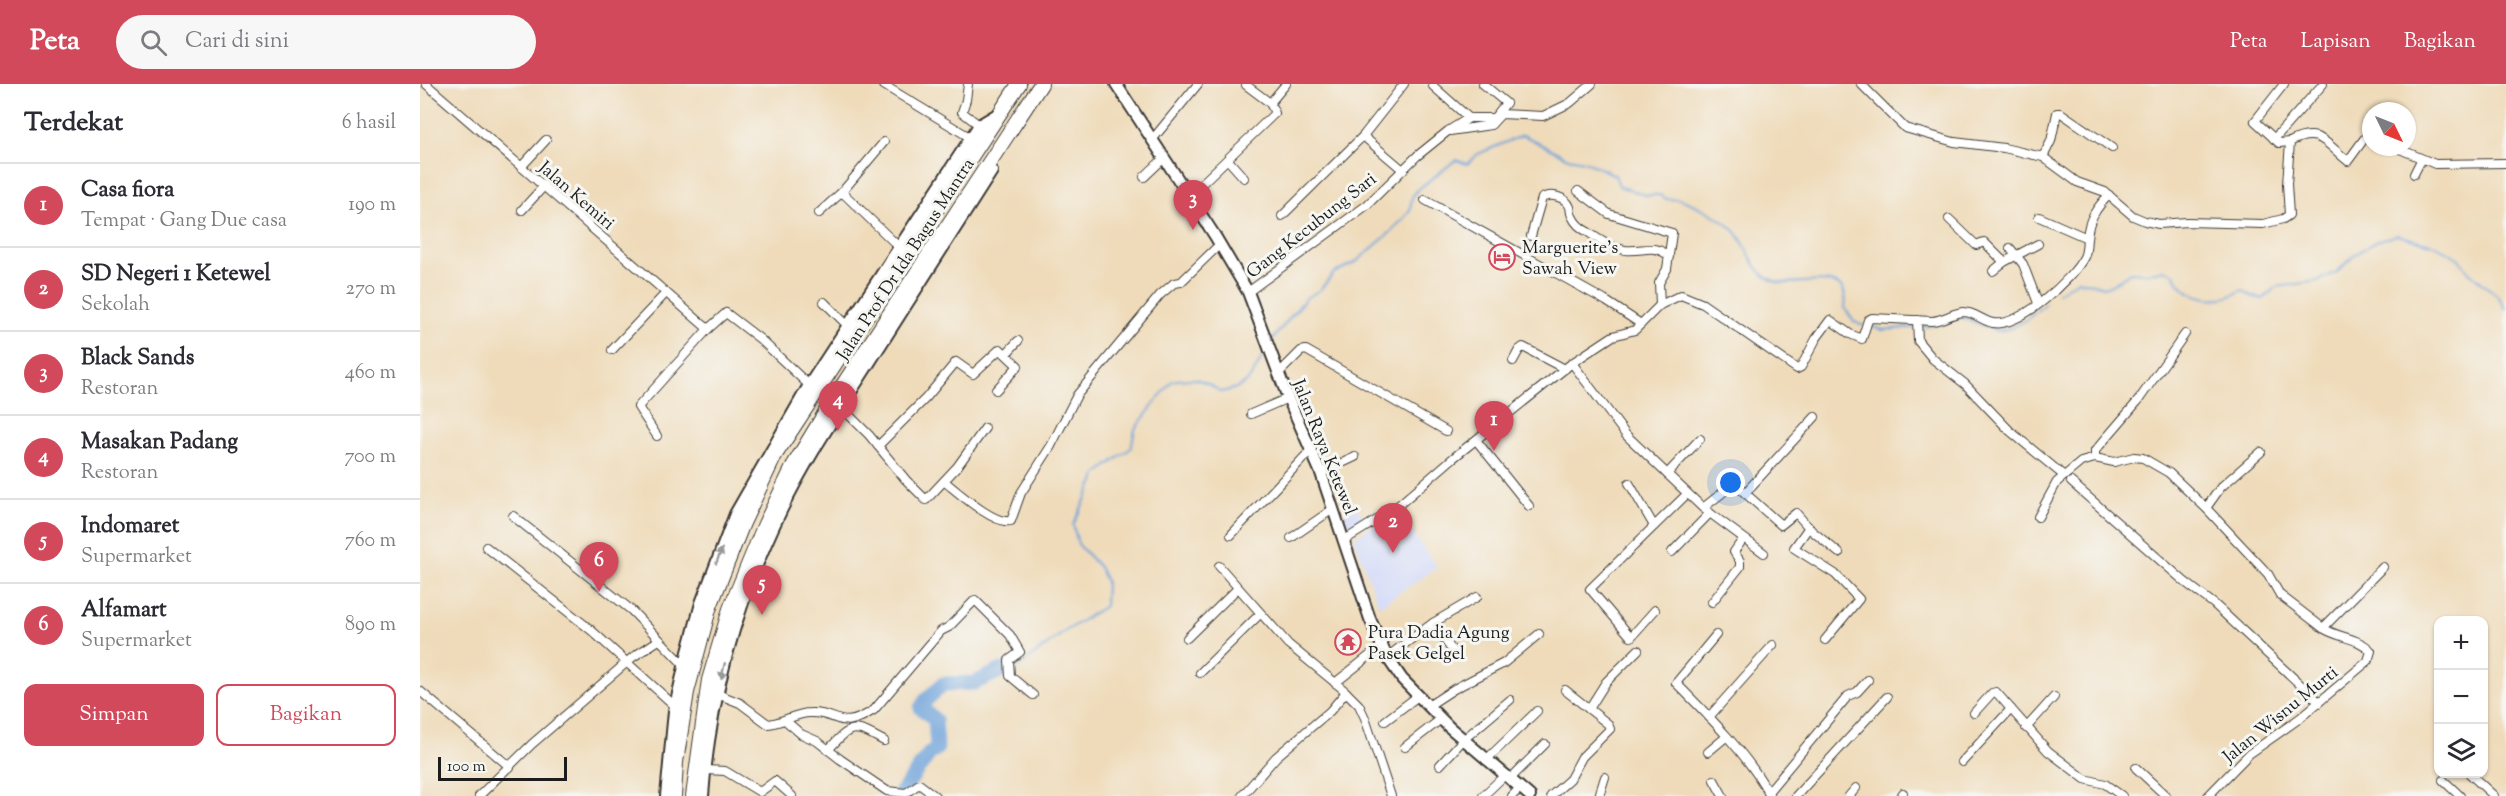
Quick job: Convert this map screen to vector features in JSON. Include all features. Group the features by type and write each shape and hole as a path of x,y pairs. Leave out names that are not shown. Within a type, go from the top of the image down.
{"highway":[{"name":"Jalan Prof Dr Ida Bagus Mantra","path":"674,796 676,762 687,692 709,609 743,522 813,388 1019,84"},
{"name":"Jalan Prof Dr Ida Bagus Mantra","path":"693,796 730,609 765,524 795,463 837,403 1040,88"}],"street":[{"name":"Jalan Kemiri","path":"426,84 708,329"},
{"path":"968,84 962,112 979,125"},
{"name":"Jalan Raya Ketewel","path":"1116,84 1220,244 1248,292 1278,374 1321,473 1343,541 1385,652 1394,669 1441,719 1506,778 1516,792 1530,796"},
{"path":"1152,140 1198,84"},
{"path":"1270,103 1286,84"},
{"path":"1282,216 1363,136 1404,84"},
{"name":"Gang Kecubung Sari","path":"1248,292 1367,205 1448,131 1469,118 1494,118 1506,103 1483,84"},
{"path":"1448,131 1468,130 1491,124 1501,114 1543,116 1570,103 1592,84"},
{"path":"1861,84 1905,128 1954,142 2004,148 2043,157 2078,182 2109,195 2133,216 2159,224 2187,222 2263,224 2283,219 2289,214 2287,184 2290,142"},
{"path":"2284,84 2255,121 2274,139 2283,144 2305,136 2322,138 2348,161 2362,142"},
{"path":"2274,139 2323,84"},
{"path":"1189,196 1275,113 1270,103 1246,85"},
{"path":"886,86 971,138"},
{"path":"1433,86 1469,118"},
{"path":"666,796 675,706 684,665 701,603 735,514 813,388 848,326 979,125 999,113"},
{"path":"2043,157 2051,141 2057,114 2061,113 2112,148"},
{"path":"1363,136 1403,170"},
{"path":"521,167 546,140"},
{"path":"819,213 842,192 884,142"},
{"path":"2413,156 2435,164 2504,163"},
{"path":"1144,177 1164,158"},
{"path":"1228,160 1244,178"},
{"path":"2414,174 2421,160"},
{"path":"522,210 544,186"},
{"path":"1578,191 1610,214 1623,220 1670,232 1673,237 1670,256 1666,273 1659,283 1660,305"},
{"path":"842,192 900,248"},
{"path":"1343,541 1393,510 1572,363 1613,336 1635,330 1660,305 1677,296 1689,296 1797,369 1828,321 1833,321 1862,339 1867,324 1872,318 1917,324 1940,320 1952,314 1970,312 1993,323 2001,323 2021,316 2072,276 2086,252 2093,213 2109,195"},
{"path":"1531,236 1542,198 1560,197 1569,206 1571,215 1580,226 1611,246 1638,251 1656,248 1670,256"},
{"path":"1425,200 1641,324"},
{"path":"2039,218 2087,238"},
{"path":"1950,219 1976,245 1984,242 2004,262"},
{"path":"944,481 964,498 1000,521 1011,521 1021,493 1051,446 1077,395 1161,295 1174,283 1181,282 1220,244"},
{"path":"1993,271 2004,262 2038,244"},
{"path":"2010,248 2017,255 2027,273 2038,303"},
{"path":"612,350 666,292"},
{"path":"824,302 848,326"},
{"path":"657,435 638,407 708,329 726,313 760,339 813,388"},
{"path":"1917,324 1919,342 1933,358 1965,384 2010,431 2063,475"},
{"path":"2095,458 2095,451 2138,401 2185,334"},
{"path":"1006,354 1018,341"},
{"path":"1513,361 1523,347 1565,369"},
{"path":"878,446 926,398 954,363 958,363 973,374 998,350 1006,354 1018,368 996,390"},
{"path":"1278,374 1301,351 1306,350 1446,432"},
{"path":"1572,363 1621,429 1706,511 1764,553"},
{"path":"1251,414 1288,398"},
{"path":"837,403 926,500 944,481 985,428"},
{"path":"1745,493 1815,417"},
{"path":"1667,474 1700,439"},
{"path":"1476,440 1529,506"},
{"path":"1231,535 1311,450"},
{"path":"2206,508 2221,487 2261,452"},
{"path":"1321,473 1355,457"},
{"path":"2038,517 2063,475 2081,462 2095,458 2114,462 2134,457 2143,458 2169,473 2206,508 2268,574 2280,595 2323,628 2383,567"},
{"path":"2071,482 2185,582 2214,604 2319,702"},
{"path":"1629,483 1654,526"},
{"path":"1672,552 1706,511 1733,485 1782,525 1795,513 1839,553"},
{"path":"1655,610 1631,637 1590,592 1593,586 1687,494"},
{"path":"1291,538 1333,509"},
{"path":"513,516 631,610 684,665"},
{"path":"1809,527 1794,548 1835,574 1859,599 1825,640"},
{"path":"1712,602 1740,567 1741,563 1734,552 1743,539"},
{"path":"486,547 577,618 675,706"},
{"path":"1219,566 1288,644 1356,701 1365,718 1391,796"},
{"path":"1187,638 1238,588"},
{"path":"1335,683 1477,597"},
{"path":"703,796 712,692 740,704 768,724 786,721 808,712 825,715 842,722 862,718 873,710 941,631 949,627 975,600 1010,635 1020,652 1010,660 1010,676 1033,695"},
{"path":"1200,673 1260,614"},
{"path":"1433,623 1454,653"},
{"name":"Jalan Wisnu Murti","path":"2208,796 2249,754 2319,702 2366,663 2370,655 2369,648 2339,637 2323,628"},
{"path":"1428,706 1454,689 1504,663 1539,634"},
{"path":"1716,635 1676,683 1726,737 1769,794 1848,696 1857,692 1868,680"},
{"path":"479,796 532,744 626,663 659,640"},
{"path":"1709,717 1773,645"},
{"path":"1588,709 1606,682 1638,650"},
{"path":"1551,796 1570,779 1582,757 1610,729 1608,724 1565,690"},
{"path":"420,691 510,766"},
{"path":"1242,796 1276,757 1330,711 1346,692"},
{"path":"1974,713 1992,693 1996,692 2048,751 2085,779 2105,784 2122,796"},
{"path":"1385,720 1418,696"},
{"path":"1796,796 1887,697"},
{"path":"2026,728 2054,697"},
{"path":"1440,765 1463,740 1510,699"},
{"path":"1962,762 2011,709"},
{"path":"1486,760 1537,711"},
{"path":"1405,747 1441,719"},
{"path":"786,721 801,734 817,741 889,793 906,793 919,784 935,796"},
{"path":"828,750 845,732 851,729 863,730 884,741"},
{"path":"1708,752 1726,737"},
{"path":"1484,796 1545,744"},
{"path":"2136,768 2166,796"},
{"path":"706,770 725,771 760,792 775,781 792,796"},
{"path":"1599,796 1605,777"},
{"path":"2474,778 2494,796"},
{"path":"1714,780 1723,796"},
{"path":"2443,780 2460,796"},
{"path":"1849,796 1856,788"}],"shaded area":[{"path":"1356,507 1364,518 1350,528 1342,516"},
{"path":"1397,508 1437,568 1379,606 1354,538"}],"waterway":[{"path":"1272,340 1306,298 1320,290 1334,273 1356,262 1392,231 1410,211 1412,197 1417,190 1456,160 1467,164 1478,154 1523,135 1568,158 1584,161 1615,175 1619,186 1646,195 1679,199 1708,212 1739,235 1759,271 1766,277 1783,283 1820,281 1840,286 1845,294 1845,308 1854,322 1863,325"},
{"path":"2058,293 2078,280 2104,287 2112,285 2130,272 2150,273 2165,270 2174,274 2186,290 2204,297 2224,297 2242,290 2251,296 2263,299 2276,287 2318,281 2337,272 2356,254 2376,241 2397,235 2435,245 2458,258 2469,272 2498,296 2506,309"},
{"path":"1869,326 1883,330 1931,326 1962,317 1998,331 2012,328 2026,320 2045,304"},
{"path":"1017,668 1064,632 1105,606 1106,581 1099,567 1078,544 1073,525 1098,473 1131,448 1135,429 1172,381 1198,380 1221,392 1231,390 1250,378 1266,350"},
{"path":"899,796 929,754 937,748 935,720 921,708 926,700 943,684 974,683 1002,670"}],"place":[{"name":"Black Sands","path":"1193,230"},
{"name":"Marguerite's Sawah View","path":"1502,257"},
{"name":"Masakan Padang","path":"838,431"},
{"name":"Casa fiora","path":"1494,451"},
{"name":"SD Negeri 1 Ketewel","path":"1393,553"},
{"name":"Alfamart","path":"599,592"},
{"name":"Indomaret","path":"762,615"},
{"name":"Pura Dadia Agung Pasek Gelgel","path":"1348,642"}]}
